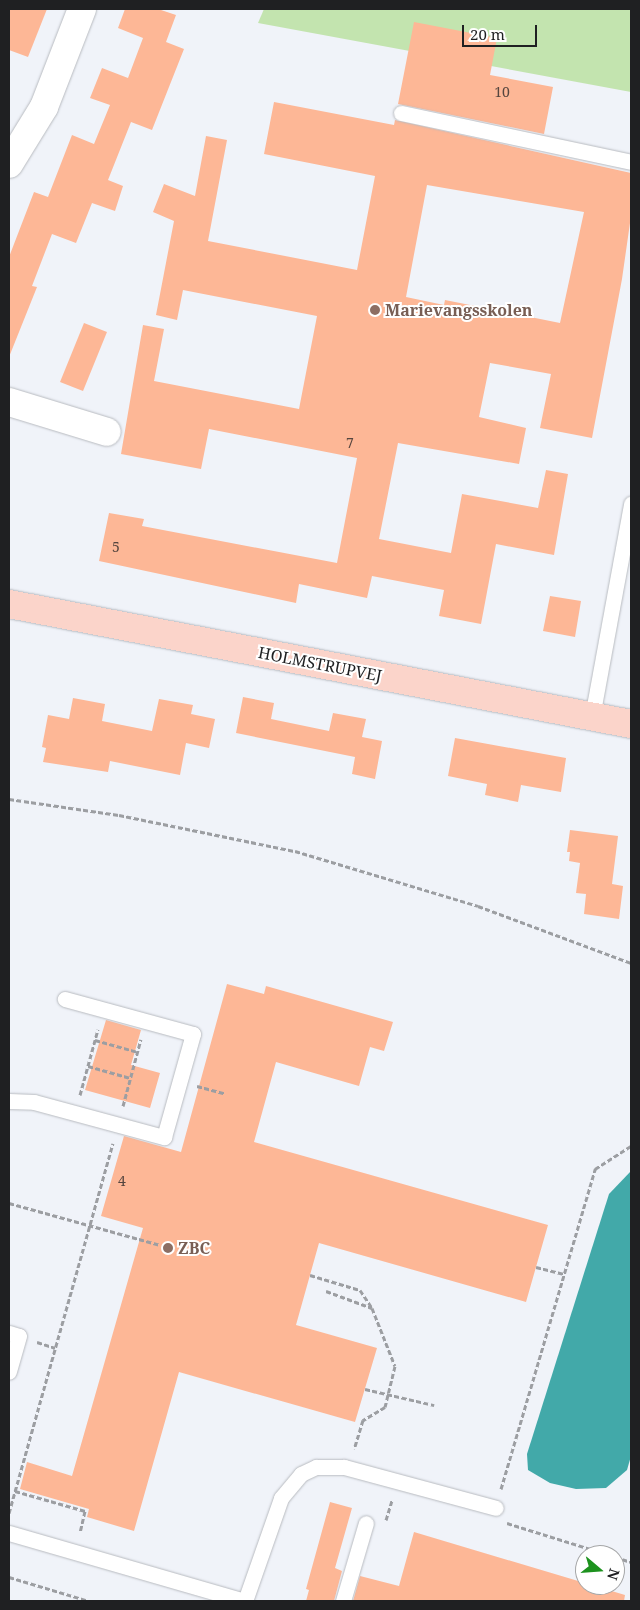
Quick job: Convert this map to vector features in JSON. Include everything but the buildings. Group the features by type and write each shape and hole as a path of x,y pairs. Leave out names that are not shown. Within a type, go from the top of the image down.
{"street":[{"path":"9,164 44,107 82,9"},
{"path":"9,402 107,432"},
{"name":"HOLMSTRUPVEJ","path":"9,604 631,724"}],"lane":[{"path":"400,113 631,162"},
{"path":"592,716 631,504"},
{"path":"9,1101 34,1102 164,1137 193,1034 65,999"},
{"path":"9,1333 19,1336 9,1372"},
{"path":"9,1533 246,1601 282,1498 301,1474 316,1467 348,1468 496,1508"},
{"path":"343,1601 366,1523"}],"path":[{"path":"9,799 119,815 295,851 468,903 631,963"},
{"path":"75,1113 104,1009"},
{"path":"9,1513 146,1021"},
{"path":"95,1040 138,1052"},
{"path":"88,1066 130,1078"},
{"path":"180,1081 224,1093"},
{"path":"577,1545 499,1521 496,1508 595,1169 631,1146"},
{"path":"9,1203 160,1245"},
{"path":"536,1267 564,1274"},
{"path":"310,1275 360,1290 372,1308 395,1366 385,1407 364,1420 348,1468"},
{"path":"326,1291 372,1308"},
{"path":"365,1389 434,1405"},
{"path":"366,1523 386,1521 397,1482"},
{"path":"15,1491 85,1511 74,1552"},
{"path":"9,1577 89,1601"}],"green space":[{"path":"264,9 631,9 631,92 258,23"}],"water":[{"path":"631,1171 631,1456 627,1470 606,1488 576,1489 550,1483 528,1470 527,1454 609,1194"}],"place":[{"name":"Marievangsskolen","path":"375,310"},
{"name":"ZBC","path":"168,1248"}]}
